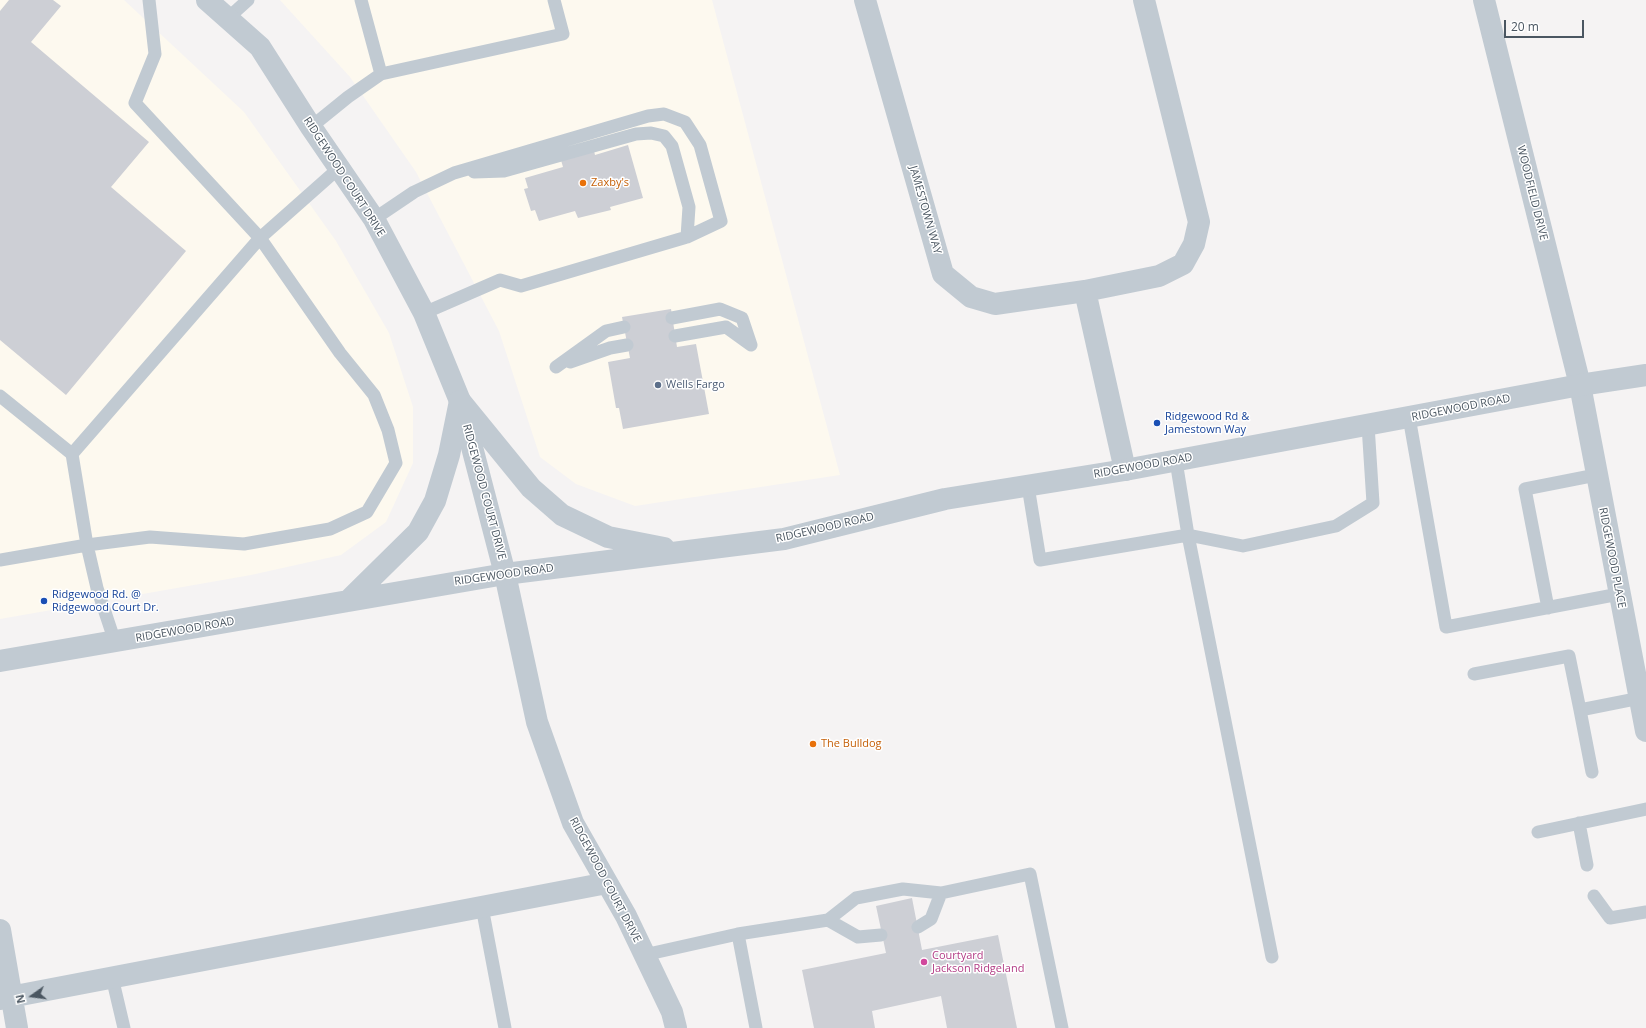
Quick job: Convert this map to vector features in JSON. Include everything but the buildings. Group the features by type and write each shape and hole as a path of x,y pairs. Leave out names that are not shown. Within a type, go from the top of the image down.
{"street":[{"name":"RIDGEWOOD COURT DRIVE","path":"207,0 260,47 311,127 374,219 424,313 460,401 505,574 537,722 572,823 626,916 672,1012 676,1028"},
{"name":"JAMESTOWN WAY","path":"865,0 943,274 971,297 995,304 1085,291 1159,276 1183,264 1194,244 1198,222 1144,0"},
{"name":"WOODFIELD DRIVE","path":"1484,0 1580,385"},
{"path":"1085,291 1125,470"},
{"name":"RIDGEWOOD ROAD","path":"0,661 505,574 784,539 945,499 1176,461 1580,385 1646,375"},
{"name":"RIDGEWOOD PLACE","path":"1580,385 1619,594 1643,698 1646,731"},
{"path":"460,401 531,488 562,515 608,537 684,552"},
{"path":"348,601 418,532 435,501 449,455 460,401"},
{"path":"6,997 607,883"},
{"path":"0,930 6,997 17,1028"}],"lane":[{"path":"0,560 87,545 150,537 244,544 330,529 367,512 396,463 388,430 374,395 340,353 260,238 135,103 156,54 149,0"},
{"path":"228,18 248,0"},
{"path":"364,0 381,74"},
{"path":"311,127 348,97 381,74 562,34 554,0"},
{"path":"374,219 414,192 454,173 648,116 664,114 685,122 700,145 721,221 687,238 521,286 500,280 424,313"},
{"path":"454,173 504,171 636,134 651,133 664,136 672,146 689,206 687,238"},
{"path":"72,454 260,238 340,168"},
{"path":"672,318 720,309 742,318 751,345 726,327 675,336"},
{"path":"624,328 606,331 556,367 610,348 627,345"},
{"path":"0,396 72,454 87,545 97,588 115,642"},
{"path":"1409,417 1446,627 1619,594"},
{"path":"1028,486 1040,560 1188,535 1243,546 1336,526 1373,503 1368,425"},
{"path":"1176,461 1188,535 1272,957"},
{"path":"1548,608 1525,489 1596,475"},
{"path":"1474,674 1569,656 1592,772"},
{"path":"1580,710 1643,698"},
{"path":"1538,832 1646,809"},
{"path":"1579,823 1587,865"},
{"path":"644,955 738,934 828,920 856,898 903,889 941,893 1030,874 1062,1028"},
{"path":"918,927 931,919 941,893"},
{"path":"1594,896 1610,918 1646,912"},
{"path":"482,907 505,1028"},
{"path":"828,920 858,937 881,935"},
{"path":"738,934 756,1028"},
{"path":"112,977 124,1028"}],"shaded area":[{"path":"0,0 124,0 244,112 336,241 389,333 413,407 413,463 386,522 341,555 251,575 0,619"},
{"path":"280,0 712,0 840,475 635,506 576,484 540,457 499,331 416,172 350,77"}],"place":[{"name":"Zaxby's","path":"583,183"},
{"name":"Wells Fargo","path":"658,385"},
{"name":"Ridgewood Rd & Jamestown Way","path":"1157,423"},
{"name":"Ridgewood Rd. @ Ridgewood Court Dr.","path":"44,601"},
{"name":"The Bulldog","path":"813,744"},
{"name":"Courtyard Jackson Ridgeland","path":"924,962"}]}
